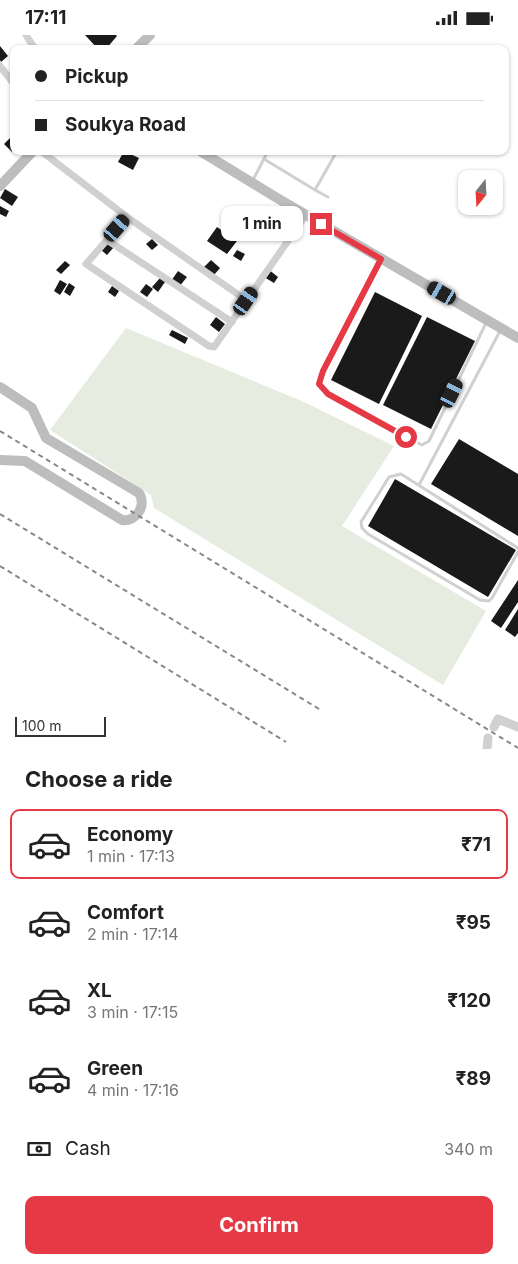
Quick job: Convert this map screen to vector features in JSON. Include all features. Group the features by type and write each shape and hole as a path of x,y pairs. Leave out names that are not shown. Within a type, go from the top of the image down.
{"main road":[{"path":"140,45 150,35"},
{"path":"0,185 29,155"},
{"path":"206,155 518,338"},
{"path":"0,387 32,408 46,438 139,493 142,503 137,516 129,521 122,520 25,461 0,460"}],"street":[{"path":"0,66 10,79"},
{"path":"46,155 127,217 246,301"},
{"path":"127,217 86,264 200,341 214,347 306,215"},
{"path":"108,240 232,322"},
{"path":"494,727 498,719 518,727"},
{"path":"487,749 488,738"}],"lane":[{"path":"252,183 266,155"},
{"path":"315,190 335,155"},
{"path":"264,159 328,197"},
{"path":"381,259 323,371 319,384 328,394 422,445 429,441 487,320"},
{"path":"419,485 502,328"},
{"path":"401,474 419,485 518,550 492,598 485,601 480,600 368,534 362,528 361,522 364,516 389,477 401,474"}],"shaded area":[{"path":"126,328 304,402 394,446 342,526 486,611 443,685 154,508 151,495 50,430"}],"building":[{"path":"85,35 117,36 109,45 94,45"},
{"path":"0,46 8,56 1,62 0,60"},
{"path":"10,138 10,150 4,144"},
{"path":"122,155 133,155 139,158 133,170 118,162"},
{"path":"5,189 18,197 12,206 0,198"},
{"path":"0,206 9,211 6,217 0,214"},
{"path":"276,207 285,213 278,223 269,216"},
{"path":"217,227 237,241 227,254 207,241"},
{"path":"152,239 158,245 152,250 146,244"},
{"path":"107,242 114,247 107,255 100,249"},
{"path":"237,250 245,254 241,261 233,256"},
{"path":"211,260 220,268 214,275 204,267"},
{"path":"65,261 70,265 61,274 56,270"},
{"path":"268,269 278,277 274,283 264,277"},
{"path":"178,271 187,277 179,287 171,281"},
{"path":"160,278 165,282 158,292 152,287"},
{"path":"60,280 67,284 60,295 54,291"},
{"path":"69,283 75,287 70,296 64,292"},
{"path":"146,284 153,289 147,297 140,292"},
{"path":"112,286 119,291 115,297 108,292"},
{"path":"375,292 422,316 379,404 331,380"},
{"path":"216,317 225,324 219,332 210,325"},
{"path":"427,317 475,341 431,429 383,405"},
{"path":"172,330 188,338 185,344 169,335"},
{"path":"459,439 518,474 518,536 431,484"},
{"path":"395,479 516,550 488,597 368,526"},
{"path":"518,580 518,602 501,628 491,621"},
{"path":"518,609 518,633 515,637 505,630"}],"railway":[{"path":"0,431 518,748"},
{"path":"0,514 319,709"},
{"path":"0,566 286,742"}],"route":[{"path":"321,224 381,259 323,371 319,384 328,394 406,437"}]}
